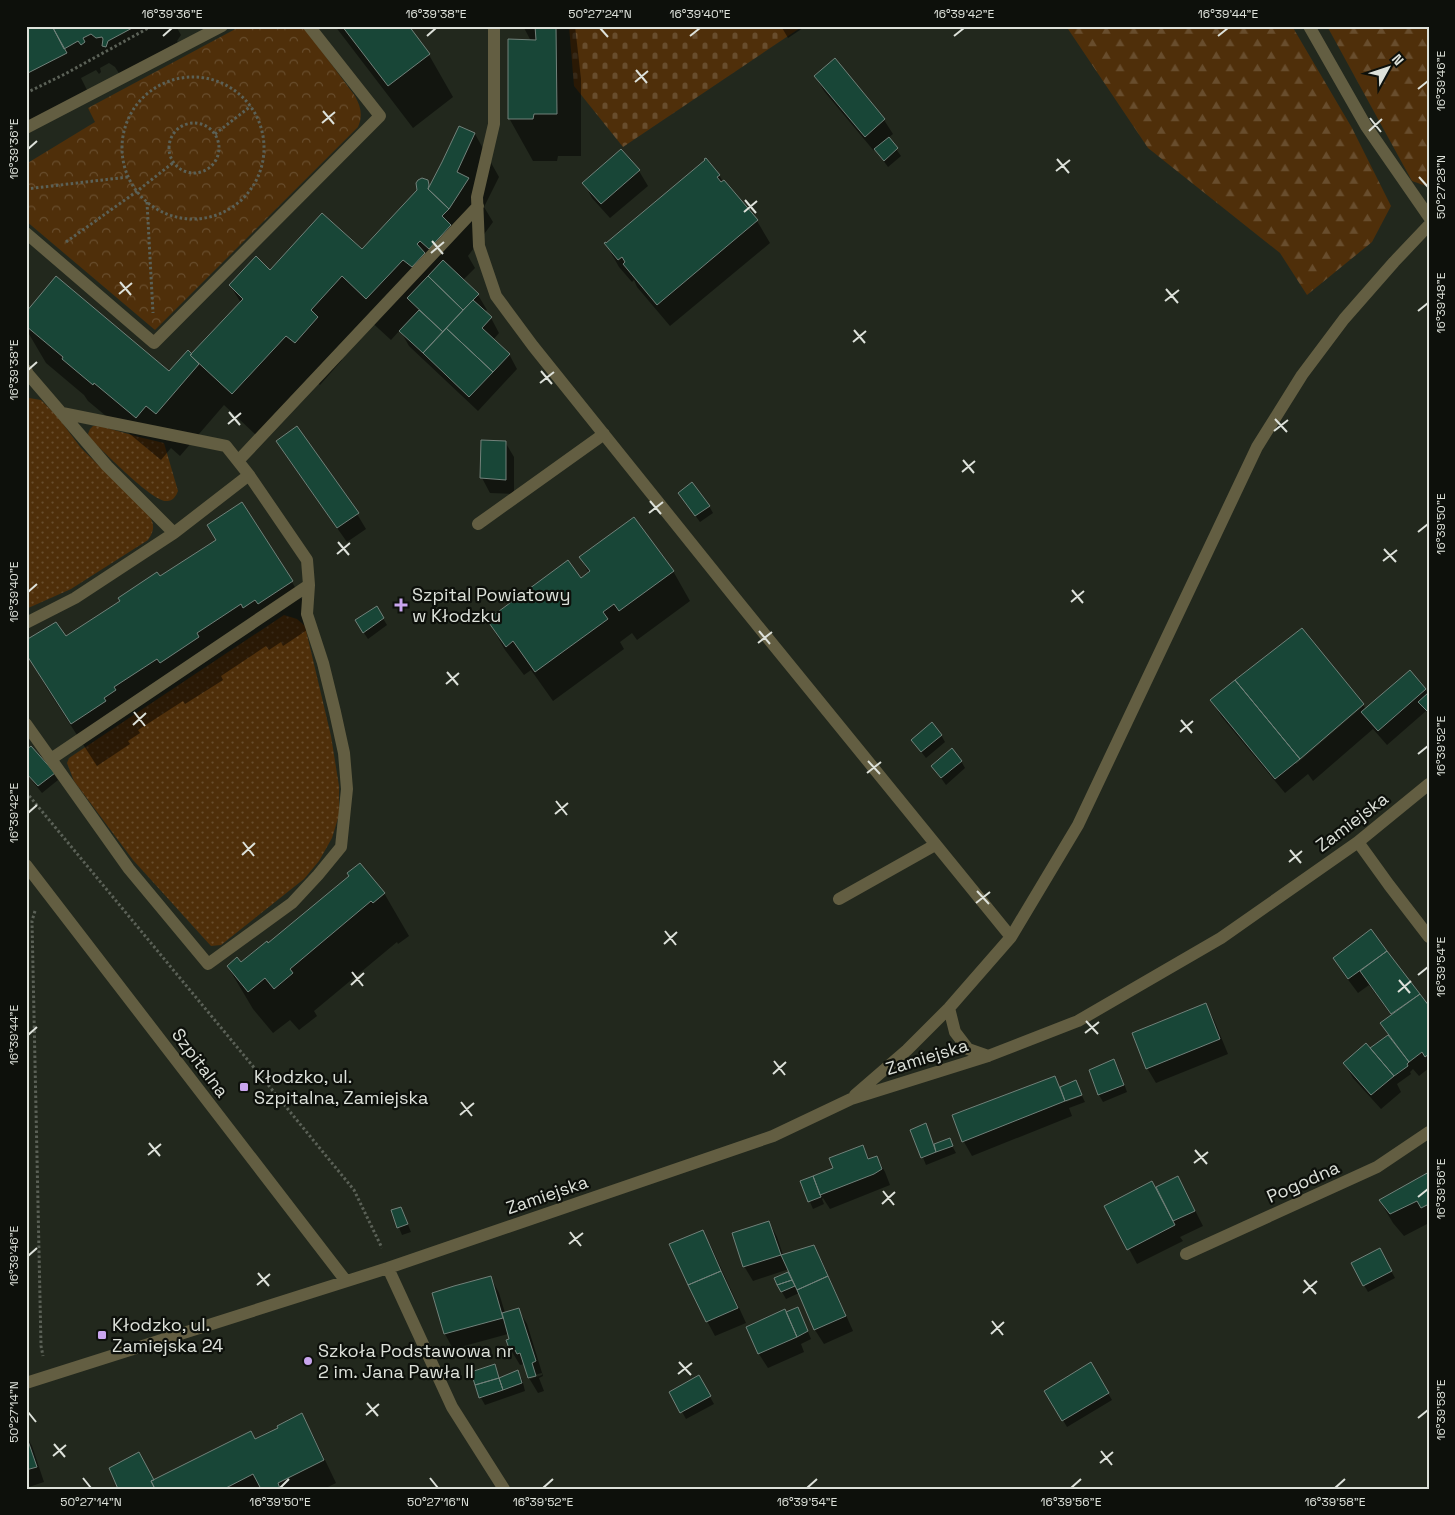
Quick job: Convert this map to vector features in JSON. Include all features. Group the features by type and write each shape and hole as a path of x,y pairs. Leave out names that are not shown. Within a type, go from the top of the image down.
{"street":[{"path":"26,128 222,26"},
{"path":"26,233 154,343 380,116 310,26"},
{"path":"494,26 494,124 478,198 478,246 496,296 533,346 1011,937"},
{"path":"1309,26 1366,126 1429,217"},
{"path":"238,461 478,206"},
{"path":"851,1099 907,1050 949,1008 1011,937 1078,825 1257,447 1302,375 1344,318 1429,225"},
{"path":"26,370 107,466 174,533"},
{"path":"26,724 129,869 208,964 292,903 341,847 347,789 344,753 324,663 307,614 309,585 307,560 249,475 226,446 62,413"},
{"path":"478,524 604,434"},
{"path":"26,623 75,598 174,533 249,475"},
{"path":"51,759 309,585"},
{"name":"Zamiejska","path":"26,1383 390,1267 773,1136 851,1099 988,1056 1078,1021 1221,938 1358,842 1429,784"},
{"path":"1358,842 1429,938"},
{"path":"838,899 935,845"},
{"name":"Szpitalna","path":"26,865 346,1281"},
{"path":"949,1008 955,1032 968,1049 988,1056"},
{"name":"Pogodna","path":"1186,1254 1377,1167 1429,1132"},
{"path":"390,1267 452,1407 504,1489"}],"path":[{"path":"26,93 65,74 152,26"},
{"path":"206,76 232,87 251,106 264,133 264,161 254,186 234,207 209,218 182,219 157,210 136,192 123,166 121,138 131,110 150,89 177,77 206,76"},
{"path":"215,134 251,106"},
{"path":"188,123 198,123 208,127 215,134 218,143 218,153 215,162 208,168 200,172 190,172 182,170 174,162 170,155 169,145 172,135 179,128 188,123"},
{"path":"50,253 136,192 174,162"},
{"path":"26,190 128,177"},
{"path":"147,202 154,343"},
{"path":"26,792 230,1037 354,1190 390,1267"},
{"path":"43,886 32,921 41,1346 48,1375"}],"green space":[{"path":"241,26 303,26 355,96 361,112 360,123 155,330 26,221 26,164 95,122 88,108"},
{"path":"569,26 803,26 623,147 574,86"},
{"path":"1066,26 1292,26 1352,128 1391,206 1372,242 1307,295 1280,253 1148,148"},
{"path":"1327,26 1429,26 1429,187 1412,181"},
{"path":"26,399 41,400 57,416 81,448 147,513 152,520 153,526 148,540 71,589 26,609"},
{"path":"93,426 100,426 164,443 178,491 174,498 169,501 160,499 140,485 91,440 88,434"},
{"path":"284,615 297,619 305,626 331,736 339,786 339,815 332,838 319,861 304,879 221,945 211,946 133,860 74,781 67,763 69,758"}],"building":[{"path":"26,26 52,26 67,53 26,74"},
{"path":"52,26 136,26 108,41 106,47 102,46 102,37 96,38 91,34 83,38 85,42 81,45 78,41 64,49"},
{"path":"342,26 409,26 430,54 388,86"},
{"path":"535,26 556,26 557,114 534,114 533,119 508,119 508,39 536,40"},
{"path":"835,58 885,119 865,137 814,76"},
{"path":"459,126 475,133 457,172 469,178 449,209 428,189"},
{"path":"889,137 898,148 884,161 874,149"},
{"path":"621,149 640,170 601,204 582,183"},
{"path":"706,158 720,175 717,177 721,182 724,180 758,220 657,305 623,264 625,262 622,257 618,260 604,243"},
{"path":"422,178 428,180 428,189 449,209 442,216 451,225 429,249 420,241 417,244 425,253 412,267 403,260 366,299 342,276 311,310 318,317 295,343 286,336 232,394 190,355 243,299 229,285 256,256 270,270 322,213 362,249 417,190 416,183"},
{"path":"443,260 479,294 463,310 428,276"},
{"path":"56,276 169,371 188,350 192,354 190,355 199,364 156,414 146,406 136,418 94,383 93,385 26,326 26,312"},
{"path":"428,276 463,310 443,332 407,298"},
{"path":"473,300 492,317 482,328 510,354 493,372 446,328"},
{"path":"419,310 443,332 423,353 399,331"},
{"path":"446,328 493,372 469,397 423,353"},
{"path":"297,426 359,513 337,528 276,441"},
{"path":"481,440 506,441 506,480 480,478"},
{"path":"692,482 710,506 695,516 678,493"},
{"path":"242,502 293,581 258,604 255,600 243,608 241,604 197,633 199,637 160,663 157,659 114,687 116,690 104,698 106,701 71,724 26,654 26,640 56,622 66,636 120,601 118,598 157,572 160,576 216,540 207,525"},
{"path":"634,517 674,571 619,611 614,604 603,612 608,619 535,672 513,641 506,647 487,620 568,560 581,578 590,571 579,557"},
{"path":"377,606 384,618 363,633 355,620"},
{"path":"1302,628 1364,704 1300,759 1235,680"},
{"path":"1410,670 1426,689 1378,731 1361,712"},
{"path":"1235,680 1300,759 1275,779 1210,700"},
{"path":"1429,692 1429,713 1418,702"},
{"path":"932,722 942,735 921,752 911,740"},
{"path":"31,746 55,773 38,786 26,773 26,750"},
{"path":"952,748 962,761 941,778 931,766"},
{"path":"360,863 385,893 373,903 371,901 290,969 293,973 274,989 265,978 248,992 227,966 237,957 241,962 267,941 268,943 349,876 347,873"},
{"path":"1371,929 1387,951 1348,979 1333,958"},
{"path":"1387,951 1420,994 1391,1014 1360,971"},
{"path":"1420,994 1429,1006 1429,1054 1425,1057 1422,1052 1409,1062 1380,1023"},
{"path":"1206,1003 1220,1039 1146,1069 1132,1033"},
{"path":"1388,1035 1409,1062 1408,1066 1394,1076 1370,1048"},
{"path":"1366,1043 1394,1076 1371,1095 1343,1063"},
{"path":"1114,1059 1124,1085 1098,1095 1089,1070"},
{"path":"1055,1076 1065,1101 962,1142 952,1115"},
{"path":"1076,1080 1082,1095 1065,1101 1060,1087"},
{"path":"926,1123 936,1152 921,1158 910,1130"},
{"path":"950,1138 953,1146 936,1152 934,1144"},
{"path":"863,1145 868,1159 877,1156 882,1169 874,1174 820,1195 813,1176 833,1168 829,1158"},
{"path":"1429,1172 1429,1204 1421,1208 1417,1201 1390,1214 1379,1200"},
{"path":"813,1176 821,1197 808,1202 800,1181"},
{"path":"1178,1176 1195,1211 1173,1221 1156,1187"},
{"path":"1152,1181 1175,1225 1127,1250 1104,1206"},
{"path":"401,1207 408,1224 397,1228 391,1210"},
{"path":"769,1221 781,1255 743,1267 732,1233"},
{"path":"703,1230 721,1271 688,1285 669,1244"},
{"path":"814,1245 828,1276 797,1290 781,1255"},
{"path":"1380,1248 1392,1271 1363,1286 1351,1263"},
{"path":"721,1271 738,1308 706,1322 688,1285"},
{"path":"788,1272 792,1280 777,1285 774,1278"},
{"path":"491,1276 503,1318 444,1334 432,1293"},
{"path":"828,1276 846,1316 814,1330 797,1290"},
{"path":"792,1280 795,1286 781,1292 777,1285"},
{"path":"798,1307 808,1331 797,1337 786,1312"},
{"path":"519,1308 536,1361 532,1363 536,1376 528,1378 520,1353 517,1354 515,1350 510,1351 506,1340 509,1339 502,1313"},
{"path":"785,1309 797,1337 758,1354 746,1327"},
{"path":"1091,1362 1109,1393 1062,1421 1044,1391"},
{"path":"495,1364 499,1378 475,1385 471,1372"},
{"path":"518,1370 522,1383 503,1390 499,1378"},
{"path":"699,1375 711,1396 680,1413 669,1392"},
{"path":"499,1378 503,1390 479,1398 475,1385"},
{"path":"302,1413 324,1460 278,1483 280,1489 261,1489 253,1474 224,1489 155,1489 151,1481 251,1431 255,1439 278,1428 277,1426"},
{"path":"26,1435 37,1467 26,1470"},
{"path":"139,1452 154,1480 151,1481 155,1489 118,1489 109,1468"}],"place":[{"name":"Szpital Powiatowy w Kłodzku","path":"401,605"},
{"name":"Kłodzko, ul. Szpitalna, Zamiejska","path":"244,1087"},
{"name":"Kłodzko, ul. Zamiejska 24","path":"102,1335"},
{"name":"Szkoła Podstawowa nr 2 im. Jana Pawła II","path":"308,1361"}]}
